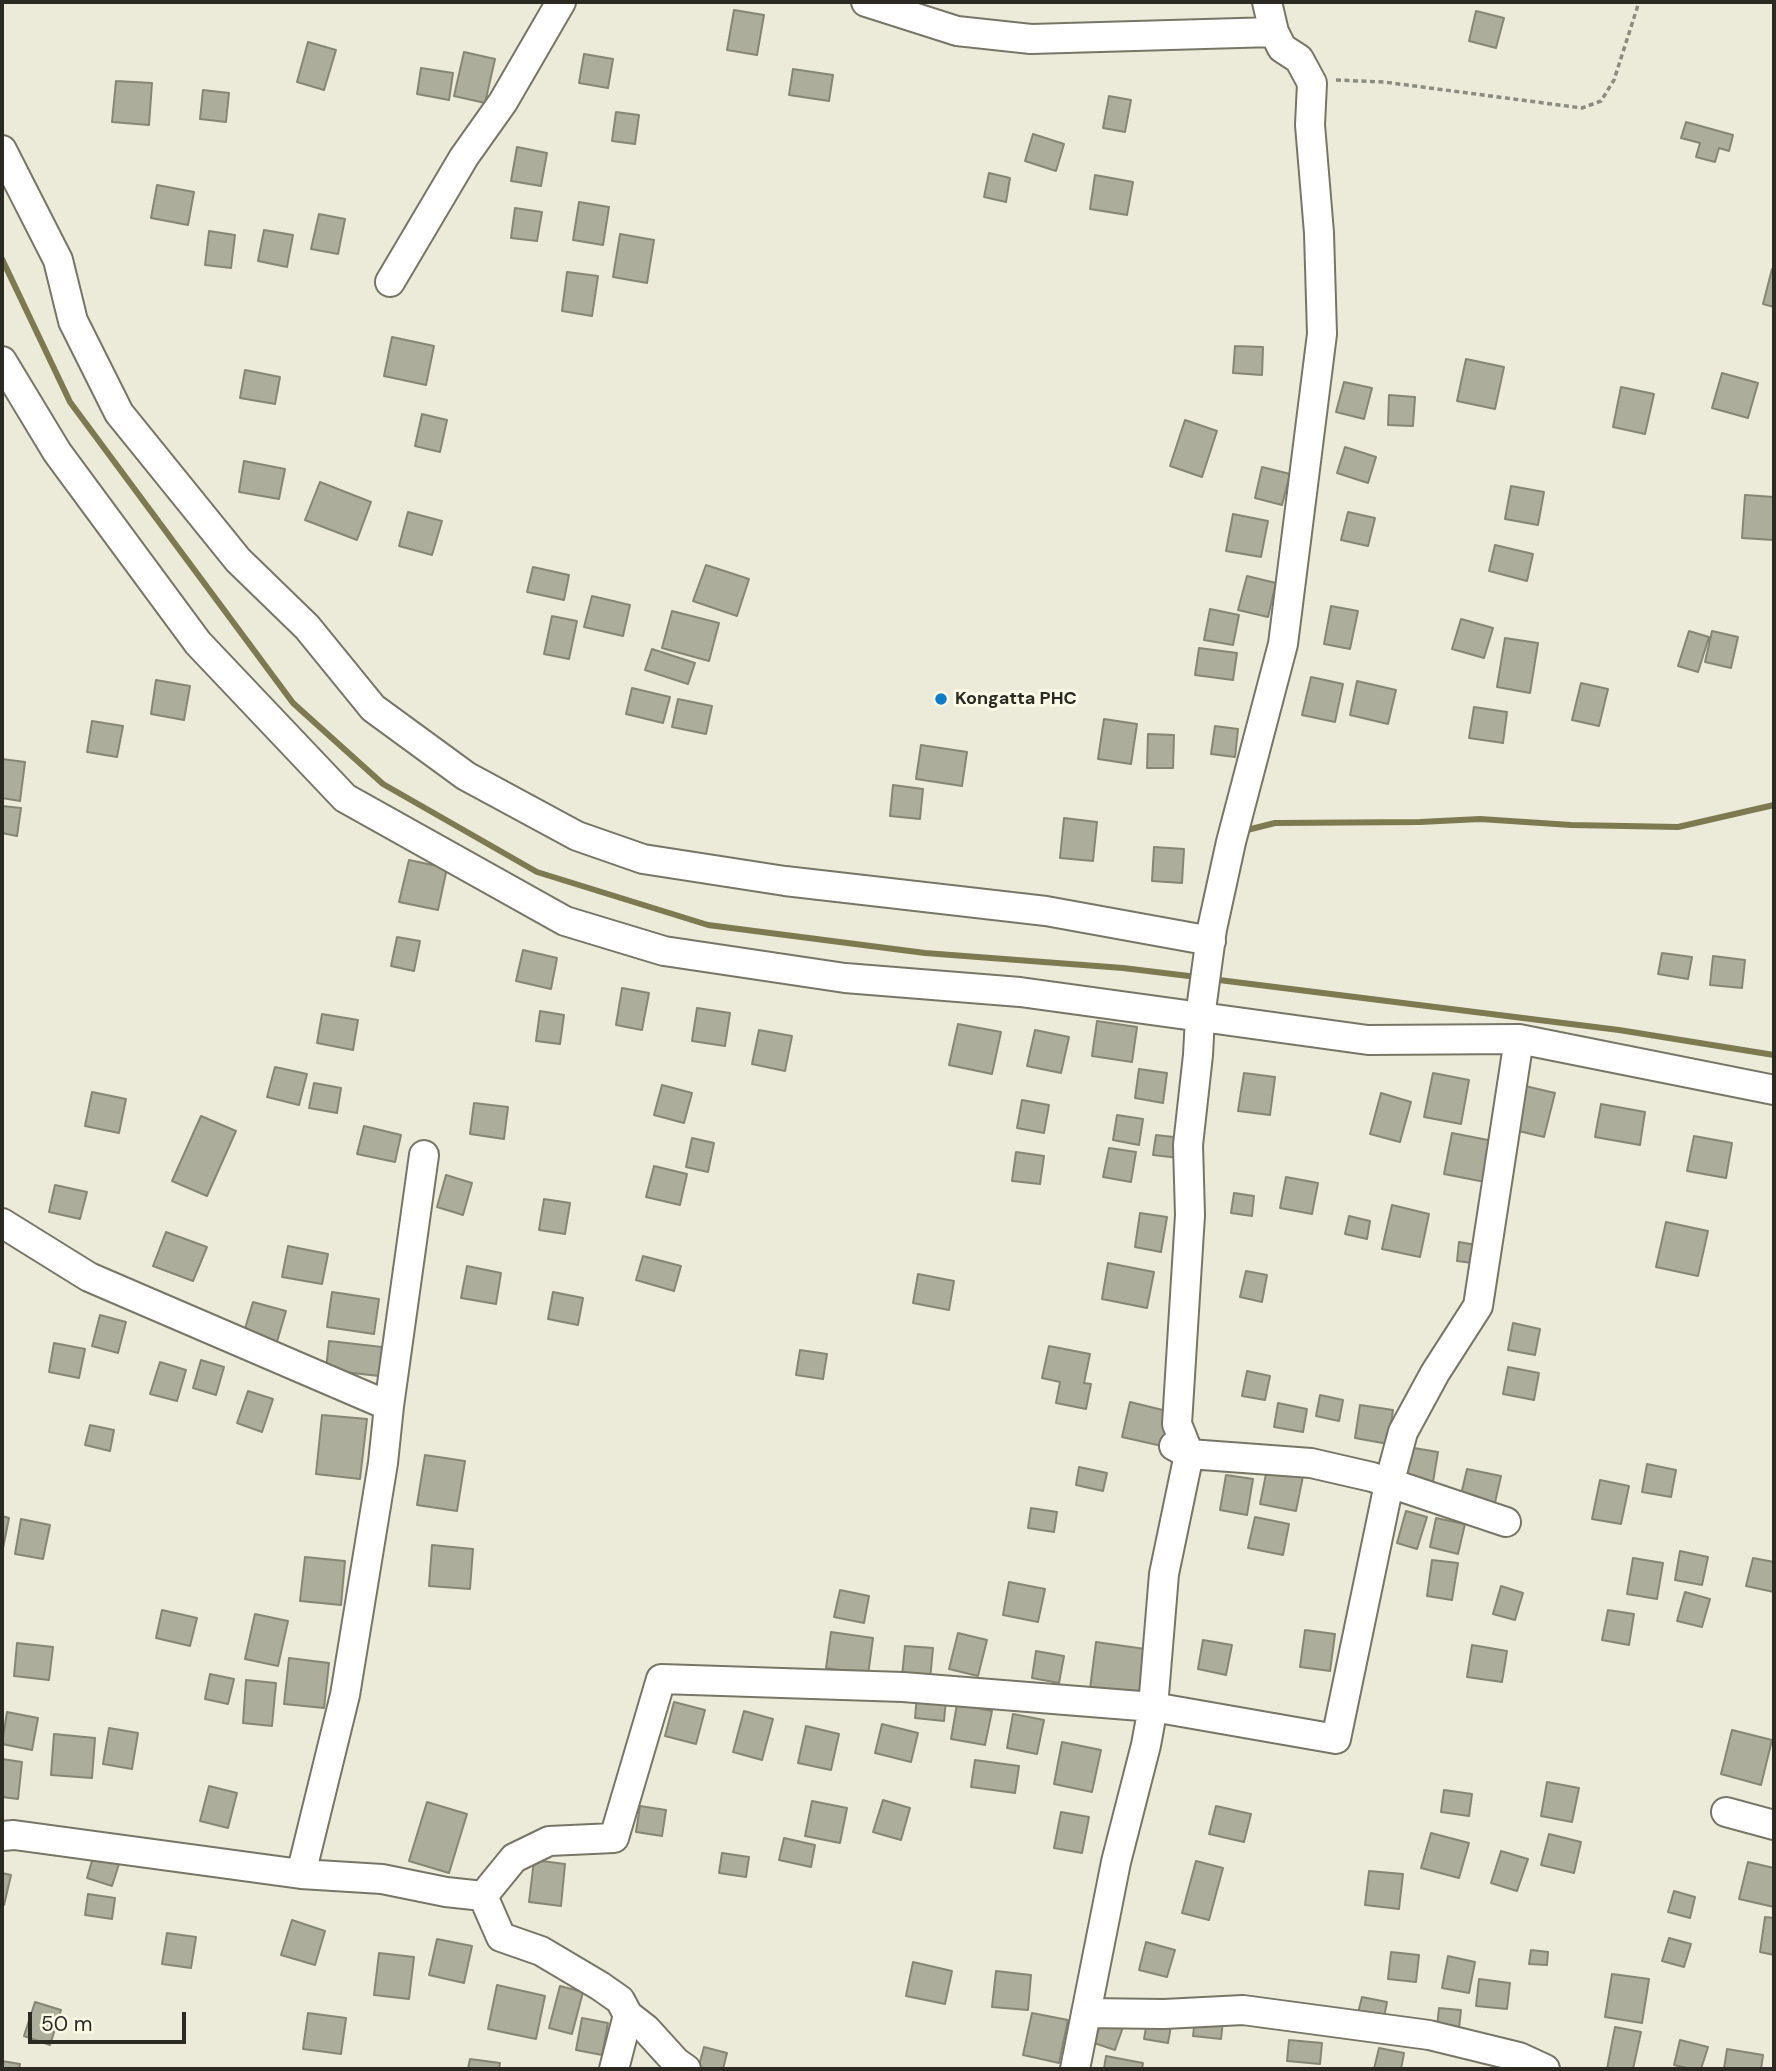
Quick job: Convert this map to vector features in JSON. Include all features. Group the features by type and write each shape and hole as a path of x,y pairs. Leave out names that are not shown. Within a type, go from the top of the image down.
{"street":[{"path":"390,282 464,157 503,102 561,2"},
{"path":"866,2 957,31 1031,38 1274,32"},
{"path":"1075,2069 1116,1862 1153,1707 1177,1448 1190,1215 1188,1145 1202,1007 1211,941 1231,842 1283,644 1322,334 1319,233 1310,125 1312,83 1299,59 1282,48 1274,32 1267,2"},
{"path":"2,150 58,260 74,321 120,412 238,560 307,627 373,708 466,776 577,836 643,859 785,881 1046,911 1211,941"},
{"path":"2,361 57,452 198,643 345,798 565,921 664,951 845,978 1202,1007 1367,1040 1519,1039 1774,1090"},
{"path":"483,1896 514,1858 549,1841 614,1838 661,1679 903,1687 1153,1707 1336,1740 1389,1484 1403,1432 1435,1373 1478,1306 1519,1039"},
{"path":"300,1874 345,1695 383,1463 424,1155"},
{"path":"2,1223 89,1277 389,1406"},
{"path":"1177,1448 1311,1463 1372,1477 1507,1522"},
{"path":"1726,1812 1774,1825"},
{"path":"2,1836 14,1835 300,1874 382,1879 446,1892 483,1896"},
{"path":"483,1896 501,1937 541,1951 620,2000 628,2015 686,2069"},
{"path":"1086,2013 1164,2014 1243,2010 1429,2035 1519,2057 1545,2069"},
{"path":"614,2069 628,2015"}],"path":[{"path":"1310,79 1384,82 1582,108 1601,101 1614,80 1640,2"}],"building":[{"path":"734,10 764,15 757,55 727,50"},
{"path":"1476,11 1504,18 1496,48 1469,41"},
{"path":"308,42 336,50 324,90 297,82"},
{"path":"464,52 495,59 485,103 454,96"},
{"path":"584,54 613,59 608,88 579,83"},
{"path":"421,68 453,73 449,100 417,94"},
{"path":"793,69 833,75 829,101 789,95"},
{"path":"116,81 152,83 149,125 112,122"},
{"path":"203,90 229,93 226,122 200,119"},
{"path":"1109,96 1131,100 1125,132 1103,128"},
{"path":"616,112 639,115 635,144 612,141"},
{"path":"1686,122 1733,135 1729,151 1719,148 1715,162 1696,157 1700,143 1681,138"},
{"path":"1033,134 1064,144 1056,171 1025,161"},
{"path":"517,147 547,153 541,186 511,181"},
{"path":"989,173 1010,178 1006,202 984,197"},
{"path":"1095,175 1133,182 1127,215 1090,209"},
{"path":"157,185 194,192 188,225 151,218"},
{"path":"579,202 609,207 603,245 573,240"},
{"path":"515,208 542,212 537,241 511,238"},
{"path":"319,214 345,219 338,254 311,249"},
{"path":"264,230 293,235 287,267 258,261"},
{"path":"209,231 235,235 231,268 205,265"},
{"path":"620,234 654,240 647,283 613,277"},
{"path":"1774,269 1774,307 1763,304"},
{"path":"567,272 598,276 592,316 562,311"},
{"path":"392,337 434,346 426,385 384,376"},
{"path":"1235,346 1263,347 1262,375 1233,373"},
{"path":"1466,359 1504,367 1495,409 1457,401"},
{"path":"245,370 280,377 275,404 240,398"},
{"path":"1722,373 1758,383 1748,418 1712,408"},
{"path":"1344,382 1372,388 1364,419 1336,412"},
{"path":"1621,387 1654,394 1645,434 1613,427"},
{"path":"1389,395 1415,397 1413,426 1388,425"},
{"path":"422,414 447,420 440,452 415,446"},
{"path":"1185,420 1217,431 1202,477 1170,466"},
{"path":"1345,447 1376,457 1368,483 1337,473"},
{"path":"244,461 285,469 279,499 239,492"},
{"path":"1262,467 1290,474 1282,505 1255,498"},
{"path":"320,482 371,502 357,540 305,520"},
{"path":"1511,486 1544,492 1538,525 1505,519"},
{"path":"1745,495 1774,497 1774,540 1742,538"},
{"path":"408,512 442,521 432,555 399,546"},
{"path":"1348,512 1375,518 1368,546 1341,540"},
{"path":"1233,514 1268,521 1261,557 1226,551"},
{"path":"1495,545 1533,554 1527,581 1489,571"},
{"path":"706,565 749,579 737,616 693,601"},
{"path":"533,567 569,575 564,600 527,592"},
{"path":"1247,576 1276,583 1268,617 1238,610"},
{"path":"592,596 630,605 623,636 584,627"},
{"path":"1331,606 1358,611 1350,649 1324,644"},
{"path":"1210,609 1239,615 1233,645 1204,640"},
{"path":"672,611 719,623 709,661 662,648"},
{"path":"552,616 577,621 569,659 544,654"},
{"path":"1461,619 1493,628 1484,658 1452,649"},
{"path":"1689,631 1709,637 1698,672 1678,666"},
{"path":"1712,631 1738,637 1731,668 1705,662"},
{"path":"1505,638 1538,643 1530,693 1497,687"},
{"path":"1199,648 1237,653 1233,680 1195,675"},
{"path":"652,649 695,663 688,684 645,670"},
{"path":"1311,677 1343,684 1335,722 1302,715"},
{"path":"156,680 190,686 184,720 151,714"},
{"path":"1357,681 1396,690 1388,724 1350,715"},
{"path":"1581,683 1608,689 1599,726 1572,720"},
{"path":"632,688 670,697 663,723 626,714"},
{"path":"678,699 712,706 706,734 672,727"},
{"path":"1474,707 1507,712 1503,743 1469,738"},
{"path":"1104,719 1137,724 1131,764 1098,759"},
{"path":"92,721 123,726 117,757 87,752"},
{"path":"1215,726 1238,729 1235,757 1211,754"},
{"path":"1148,734 1174,735 1173,768 1147,768"},
{"path":"921,745 967,752 962,786 916,779"},
{"path":"2,759 25,762 20,801 2,798"},
{"path":"893,785 923,789 920,819 890,816"},
{"path":"2,806 21,808 17,836 2,833"},
{"path":"1064,818 1097,822 1093,861 1060,858"},
{"path":"1154,847 1184,849 1182,883 1152,881"},
{"path":"409,860 447,868 438,910 399,902"},
{"path":"397,937 420,941 414,971 391,966"},
{"path":"523,950 557,958 551,989 516,981"},
{"path":"1662,953 1692,957 1688,979 1658,974"},
{"path":"1713,956 1745,960 1742,988 1710,985"},
{"path":"622,988 649,993 642,1030 616,1025"},
{"path":"697,1008 730,1013 725,1046 692,1041"},
{"path":"540,1011 564,1015 560,1044 536,1041"},
{"path":"322,1014 358,1020 353,1050 317,1043"},
{"path":"1097,1021 1137,1027 1132,1062 1092,1056"},
{"path":"958,1024 1001,1032 992,1074 949,1065"},
{"path":"759,1030 792,1036 785,1071 752,1064"},
{"path":"1035,1030 1069,1037 1061,1073 1027,1066"},
{"path":"275,1067 307,1074 299,1105 267,1097"},
{"path":"1139,1069 1167,1073 1163,1103 1135,1098"},
{"path":"1244,1073 1275,1077 1270,1115 1238,1111"},
{"path":"1433,1073 1469,1080 1461,1124 1424,1117"},
{"path":"314,1083 341,1088 337,1113 309,1108"},
{"path":"662,1085 692,1093 684,1123 654,1115"},
{"path":"1521,1085 1555,1093 1544,1137 1510,1129"},
{"path":"92,1092 126,1099 119,1133 85,1126"},
{"path":"1381,1093 1411,1102 1400,1142 1370,1134"},
{"path":"1022,1100 1049,1105 1044,1133 1017,1128"},
{"path":"474,1103 508,1107 504,1139 470,1134"},
{"path":"1601,1104 1645,1112 1640,1145 1595,1137"},
{"path":"1117,1115 1143,1119 1139,1145 1113,1140"},
{"path":"201,1116 236,1131 207,1196 172,1181"},
{"path":"364,1126 401,1135 395,1162 357,1154"},
{"path":"1452,1133 1493,1141 1485,1182 1444,1174"},
{"path":"1156,1135 1182,1138 1179,1158 1153,1155"},
{"path":"1694,1136 1732,1143 1726,1178 1687,1171"},
{"path":"692,1138 714,1143 708,1172 686,1167"},
{"path":"1109,1148 1136,1152 1131,1182 1103,1177"},
{"path":"1016,1152 1044,1156 1040,1184 1012,1181"},
{"path":"654,1166 687,1174 680,1205 646,1197"},
{"path":"446,1175 472,1183 463,1215 437,1207"},
{"path":"1286,1177 1318,1183 1312,1214 1280,1208"},
{"path":"55,1185 87,1192 80,1219 49,1212"},
{"path":"1234,1193 1254,1196 1252,1216 1231,1213"},
{"path":"544,1199 570,1203 565,1234 539,1230"},
{"path":"1392,1205 1429,1214 1420,1257 1382,1249"},
{"path":"1140,1213 1167,1217 1161,1252 1135,1247"},
{"path":"1349,1216 1370,1221 1367,1239 1345,1234"},
{"path":"1666,1222 1708,1231 1698,1276 1656,1267"},
{"path":"166,1232 207,1247 193,1281 153,1266"},
{"path":"1459,1242 1482,1246 1480,1264 1457,1261"},
{"path":"288,1246 328,1254 322,1284 282,1277"},
{"path":"643,1256 681,1266 674,1291 636,1280"},
{"path":"1108,1263 1154,1272 1147,1308 1102,1299"},
{"path":"467,1266 501,1273 496,1304 461,1298"},
{"path":"1246,1271 1267,1275 1262,1302 1240,1297"},
{"path":"918,1274 954,1281 949,1310 913,1303"},
{"path":"332,1292 379,1299 374,1334 327,1327"},
{"path":"553,1292 583,1298 578,1325 548,1319"},
{"path":"253,1302 286,1311 276,1345 243,1335"},
{"path":"100,1315 126,1322 118,1353 92,1346"},
{"path":"1513,1323 1540,1329 1535,1355 1508,1350"},
{"path":"329,1341 382,1347 379,1376 326,1370"},
{"path":"54,1343 85,1349 79,1378 49,1372"},
{"path":"1049,1346 1090,1354 1084,1383 1091,1384 1086,1409 1056,1403 1060,1382 1042,1378"},
{"path":"800,1350 827,1354 823,1379 796,1375"},
{"path":"201,1360 224,1367 216,1395 193,1388"},
{"path":"160,1362 186,1370 177,1401 150,1394"},
{"path":"1508,1367 1539,1373 1534,1400 1503,1394"},
{"path":"1247,1371 1270,1376 1265,1400 1242,1396"},
{"path":"248,1391 273,1399 262,1432 237,1423"},
{"path":"1320,1395 1343,1400 1339,1421 1316,1416"},
{"path":"1130,1402 1171,1412 1162,1446 1122,1437"},
{"path":"1278,1403 1307,1409 1303,1432 1274,1427"},
{"path":"1360,1405 1393,1410 1388,1444 1355,1438"},
{"path":"322,1415 367,1419 360,1479 316,1474"},
{"path":"90,1425 114,1430 110,1451 85,1445"},
{"path":"1408,1447 1438,1452 1433,1482 1403,1476"},
{"path":"425,1455 465,1461 457,1511 417,1505"},
{"path":"1647,1464 1676,1470 1671,1497 1642,1492"},
{"path":"1079,1467 1107,1473 1103,1491 1076,1485"},
{"path":"1267,1469 1303,1476 1296,1511 1260,1504"},
{"path":"1467,1469 1501,1476 1494,1507 1460,1499"},
{"path":"1226,1475 1253,1479 1247,1515 1220,1510"},
{"path":"1600,1480 1629,1486 1621,1524 1592,1519"},
{"path":"1031,1508 1057,1512 1054,1532 1028,1528"},
{"path":"1406,1511 1427,1517 1417,1549 1397,1543"},
{"path":"2,1516 9,1518 2,1553"},
{"path":"1255,1517 1289,1524 1283,1555 1248,1548"},
{"path":"1436,1518 1465,1524 1458,1554 1430,1547"},
{"path":"21,1519 50,1525 43,1559 15,1554"},
{"path":"432,1545 473,1549 470,1589 429,1586"},
{"path":"1680,1551 1708,1557 1702,1585 1675,1580"},
{"path":"305,1557 345,1561 341,1605 300,1601"},
{"path":"1633,1558 1663,1563 1657,1599 1627,1594"},
{"path":"1753,1558 1774,1562 1774,1592 1746,1586"},
{"path":"1432,1560 1458,1563 1452,1600 1427,1596"},
{"path":"1009,1582 1045,1589 1038,1622 1003,1615"},
{"path":"1501,1586 1523,1593 1515,1620 1493,1614"},
{"path":"840,1590 869,1596 864,1623 834,1617"},
{"path":"1685,1592 1710,1599 1702,1627 1677,1621"},
{"path":"162,1610 197,1618 190,1646 156,1638"},
{"path":"1608,1610 1634,1614 1629,1645 1602,1640"},
{"path":"255,1614 288,1621 278,1666 245,1659"},
{"path":"1305,1630 1335,1634 1330,1671 1300,1667"},
{"path":"831,1632 873,1638 868,1675 826,1668"},
{"path":"958,1633 987,1640 978,1676 949,1669"},
{"path":"1203,1640 1232,1645 1226,1675 1198,1669"},
{"path":"1096,1642 1145,1649 1139,1696 1090,1689"},
{"path":"17,1643 53,1647 49,1680 14,1676"},
{"path":"1472,1645 1507,1651 1502,1682 1467,1677"},
{"path":"905,1646 933,1648 930,1680 902,1677"},
{"path":"1036,1651 1064,1656 1059,1683 1032,1678"},
{"path":"289,1658 329,1663 324,1708 284,1704"},
{"path":"210,1674 234,1679 228,1704 205,1699"},
{"path":"246,1680 276,1683 272,1726 243,1723"},
{"path":"917,1696 946,1699 944,1721 915,1718"},
{"path":"674,1702 705,1710 696,1744 665,1736"},
{"path":"957,1704 992,1711 985,1745 951,1739"},
{"path":"744,1711 773,1719 762,1760 733,1752"},
{"path":"7,1712 38,1718 32,1750 2,1744"},
{"path":"1013,1714 1044,1720 1037,1754 1007,1748"},
{"path":"882,1724 918,1733 911,1762 875,1753"},
{"path":"806,1726 839,1734 831,1770 798,1763"},
{"path":"109,1728 138,1733 132,1769 103,1764"},
{"path":"1732,1730 1772,1740 1761,1785 1721,1774"},
{"path":"54,1734 95,1738 92,1778 51,1775"},
{"path":"1062,1742 1101,1750 1092,1792 1054,1784"},
{"path":"2,1759 22,1762 18,1799 2,1797"},
{"path":"975,1760 1019,1766 1015,1793 971,1787"},
{"path":"1547,1782 1579,1788 1572,1822 1541,1816"},
{"path":"209,1786 237,1793 228,1828 200,1821"},
{"path":"1444,1790 1472,1794 1469,1816 1441,1812"},
{"path":"883,1800 910,1808 901,1840 873,1832"},
{"path":"812,1801 847,1808 840,1843 805,1836"},
{"path":"427,1802 467,1814 449,1873 409,1861"},
{"path":"640,1806 666,1810 662,1836 636,1832"},
{"path":"1216,1806 1251,1814 1244,1842 1209,1834"},
{"path":"1061,1812 1089,1817 1082,1853 1054,1848"},
{"path":"1431,1833 1469,1843 1459,1878 1421,1868"},
{"path":"1549,1834 1581,1842 1574,1873 1541,1865"},
{"path":"784,1838 815,1845 811,1867 779,1860"},
{"path":"1501,1851 1528,1859 1517,1891 1491,1883"},
{"path":"722,1853 749,1857 746,1877 719,1873"},
{"path":"93,1857 119,1864 112,1886 87,1878"},
{"path":"534,1860 565,1864 561,1906 529,1902"},
{"path":"1196,1861 1223,1868 1209,1920 1182,1913"},
{"path":"1748,1862 1774,1868 1774,1907 1739,1899"},
{"path":"1369,1871 1403,1874 1399,1909 1365,1905"},
{"path":"2,1873 11,1875 4,1905 2,1905"},
{"path":"1674,1891 1695,1897 1690,1918 1668,1912"},
{"path":"88,1894 115,1898 112,1919 85,1915"},
{"path":"1765,1917 1774,1918 1774,1955 1760,1952"},
{"path":"292,1920 325,1931 315,1965 281,1955"},
{"path":"167,1933 196,1937 191,1968 162,1964"},
{"path":"1669,1938 1691,1944 1684,1967 1662,1961"},
{"path":"437,1939 472,1946 464,1983 429,1975"},
{"path":"1146,1942 1175,1950 1167,1977 1139,1970"},
{"path":"1531,1950 1548,1952 1547,1965 1529,1964"},
{"path":"1391,1952 1419,1955 1416,1982 1388,1979"},
{"path":"379,1953 414,1957 409,1999 374,1995"},
{"path":"1448,1956 1475,1962 1469,1993 1442,1988"},
{"path":"913,1962 952,1971 945,2004 906,1996"},
{"path":"996,1971 1031,1975 1028,2010 992,2007"},
{"path":"1612,1974 1649,1979 1642,2023 1605,2017"},
{"path":"1479,1979 1510,1983 1507,2009 1476,2006"},
{"path":"497,1985 545,1996 536,2039 488,2029"},
{"path":"560,1986 583,1992 572,2034 549,2028"},
{"path":"1362,1997 1387,2002 1383,2022 1357,2017"},
{"path":"35,2002 61,2010 50,2045 24,2036"},
{"path":"1439,2008 1461,2010 1459,2029 1437,2026"},
{"path":"308,2013 346,2018 341,2054 303,2049"},
{"path":"1032,2013 1068,2020 1059,2063 1023,2055"},
{"path":"1103,2017 1124,2024 1115,2050 1094,2043"},
{"path":"582,2018 608,2023 602,2055 576,2050"},
{"path":"1195,2018 1223,2021 1221,2039 1193,2036"},
{"path":"1147,2022 1171,2026 1168,2043 1144,2039"},
{"path":"1615,2027 1641,2032 1633,2069 1607,2069"},
{"path":"1289,2040 1322,2043 1320,2064 1287,2061"},
{"path":"1680,2040 1708,2047 1701,2069 1674,2065"},
{"path":"704,2047 727,2053 723,2069 698,2069"},
{"path":"1379,2048 1404,2053 1401,2069 1374,2069"},
{"path":"1727,2049 1763,2055 1761,2069 1724,2069"},
{"path":"1106,2056 1143,2063 1142,2069 1104,2069"},
{"path":"470,2059 500,2063 499,2069 468,2069"},
{"path":"2,2061 20,2064 19,2069 2,2069"}],"waterway":[{"path":"2,259 70,402 293,703 383,784 537,872 708,925 925,953 1123,968 1197,977"},
{"path":"1247,830 1275,823 1480,819 1571,825 1678,827 1774,805"},
{"path":"1211,979 1619,1030 1774,1055"}],"place":[{"name":"Kongatta PHC","path":"941,699"}]}
